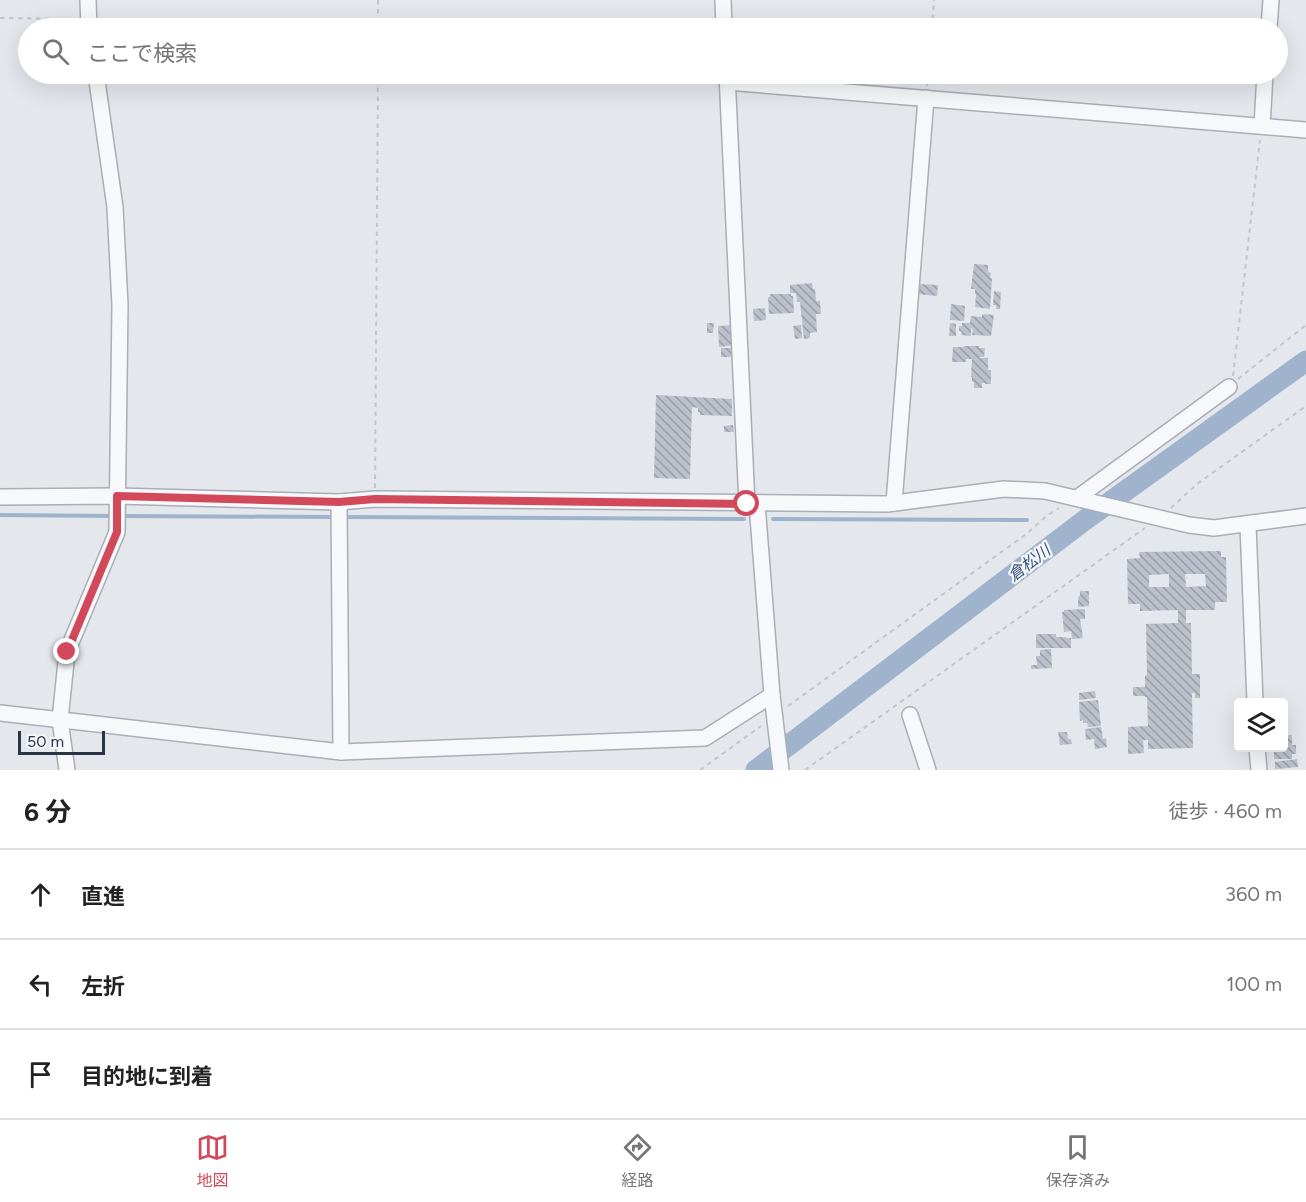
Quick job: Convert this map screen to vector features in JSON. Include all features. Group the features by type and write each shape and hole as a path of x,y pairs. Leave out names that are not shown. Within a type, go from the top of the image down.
{"street":[{"path":"88,0 89,18"},
{"path":"723,0 724,18"},
{"path":"1270,18 1271,0"},
{"path":"67,770 60,720 67,652 117,532 120,305 115,207 97,84"},
{"path":"727,84 752,504 781,770"},
{"path":"787,84 1306,130"},
{"path":"1262,126 1264,84"},
{"path":"894,503 926,98"},
{"path":"1077,498 1228,387"},
{"path":"0,497 117,509 339,505 375,499 752,504 894,503 1004,489 1045,491 1189,525 1214,528 1306,516"},
{"path":"339,505 341,752"},
{"path":"1248,525 1255,698"},
{"path":"0,712 341,752 705,738 772,695"},
{"path":"910,715 928,770"},
{"path":"1257,752 1259,770"}],"path":[{"path":"378,0 378,18"},
{"path":"933,18 934,0"},
{"path":"0,18 18,19"},
{"path":"375,499 378,84"},
{"path":"1228,387 1234,373 1262,126"},
{"path":"1228,387 1306,325"},
{"path":"805,770 1161,518 1197,484 1306,406"},
{"path":"700,770 1024,535 1048,514 1077,498"}],"building":[{"path":"974,264 988,265 988,272 991,273 990,309 975,307 975,289 971,289"},
{"path":"812,283 816,301 820,301 821,314 816,314 817,332 810,333 810,338 804,339 800,302 797,302 796,293 790,293 790,285"},
{"path":"918,284 938,285 937,296 917,294"},
{"path":"994,291 1001,292 1000,309 996,309 996,305 993,305"},
{"path":"770,294 791,294 794,313 769,314 768,297"},
{"path":"951,304 965,306 964,321 950,320"},
{"path":"765,308 766,320 754,321 753,309"},
{"path":"984,314 994,315 991,336 972,335 971,327 971,336 961,335 959,326 962,326 962,323 970,323 971,316 982,317"},
{"path":"707,323 714,323 713,333 707,333"},
{"path":"950,323 956,324 956,336 949,336"},
{"path":"732,325 735,345 719,347 718,326"},
{"path":"801,325 802,338 795,339 793,326"},
{"path":"953,347 985,348 984,357 980,358 988,358 991,384 982,383 982,388 974,388 971,377 972,359 966,359 966,362 952,362"},
{"path":"721,348 733,348 733,357 721,357"},
{"path":"656,395 732,399 732,416 700,415 698,408 692,407 690,479 654,478"},
{"path":"733,425 734,432 724,432 724,426"},
{"path":"1221,551 1221,557 1226,557 1227,602 1215,602 1215,610 1186,610 1186,623 1191,623 1192,674 1200,674 1200,698 1195,698 1195,693 1192,693 1193,748 1148,749 1148,740 1143,740 1144,753 1128,754 1128,727 1148,726 1147,697 1133,696 1133,687 1145,687 1145,676 1147,675 1146,624 1178,623 1178,610 1140,611 1140,604 1128,604 1127,559 1140,558 1139,552","holes":["1169,574 1169,587 1149,587 1149,575","1185,574 1205,574 1206,586 1186,587"]},
{"path":"1080,591 1089,591 1089,606 1078,607"},
{"path":"1085,609 1085,619 1080,619 1083,638 1072,639 1071,631 1064,632 1062,612"},
{"path":"1036,634 1056,634 1056,637 1071,638 1071,648 1036,648"},
{"path":"1051,649 1052,668 1031,669 1031,665 1037,665 1036,656 1040,656 1040,650"},
{"path":"1095,691 1096,698 1079,700 1079,693"},
{"path":"1098,700 1101,726 1088,727 1083,720 1080,721 1079,702"},
{"path":"1101,727 1107,747 1095,749 1094,739 1086,740 1085,729"},
{"path":"1058,732 1067,732 1072,744 1060,745"},
{"path":"1288,735 1292,735 1292,745 1296,745 1296,754 1292,754 1292,759 1274,759 1274,752 1288,752"},
{"path":"1297,759 1298,767 1275,769 1275,762"}],"waterway":[{"name":"倉松川","path":"756,770 1085,520 1306,361"},
{"path":"0,515 113,516"},
{"path":"121,516 335,517"},
{"path":"343,517 744,519"},
{"path":"773,519 1027,520"}],"route":[{"path":"67,652 117,532 117,496 339,502 375,499 747,504"}]}
